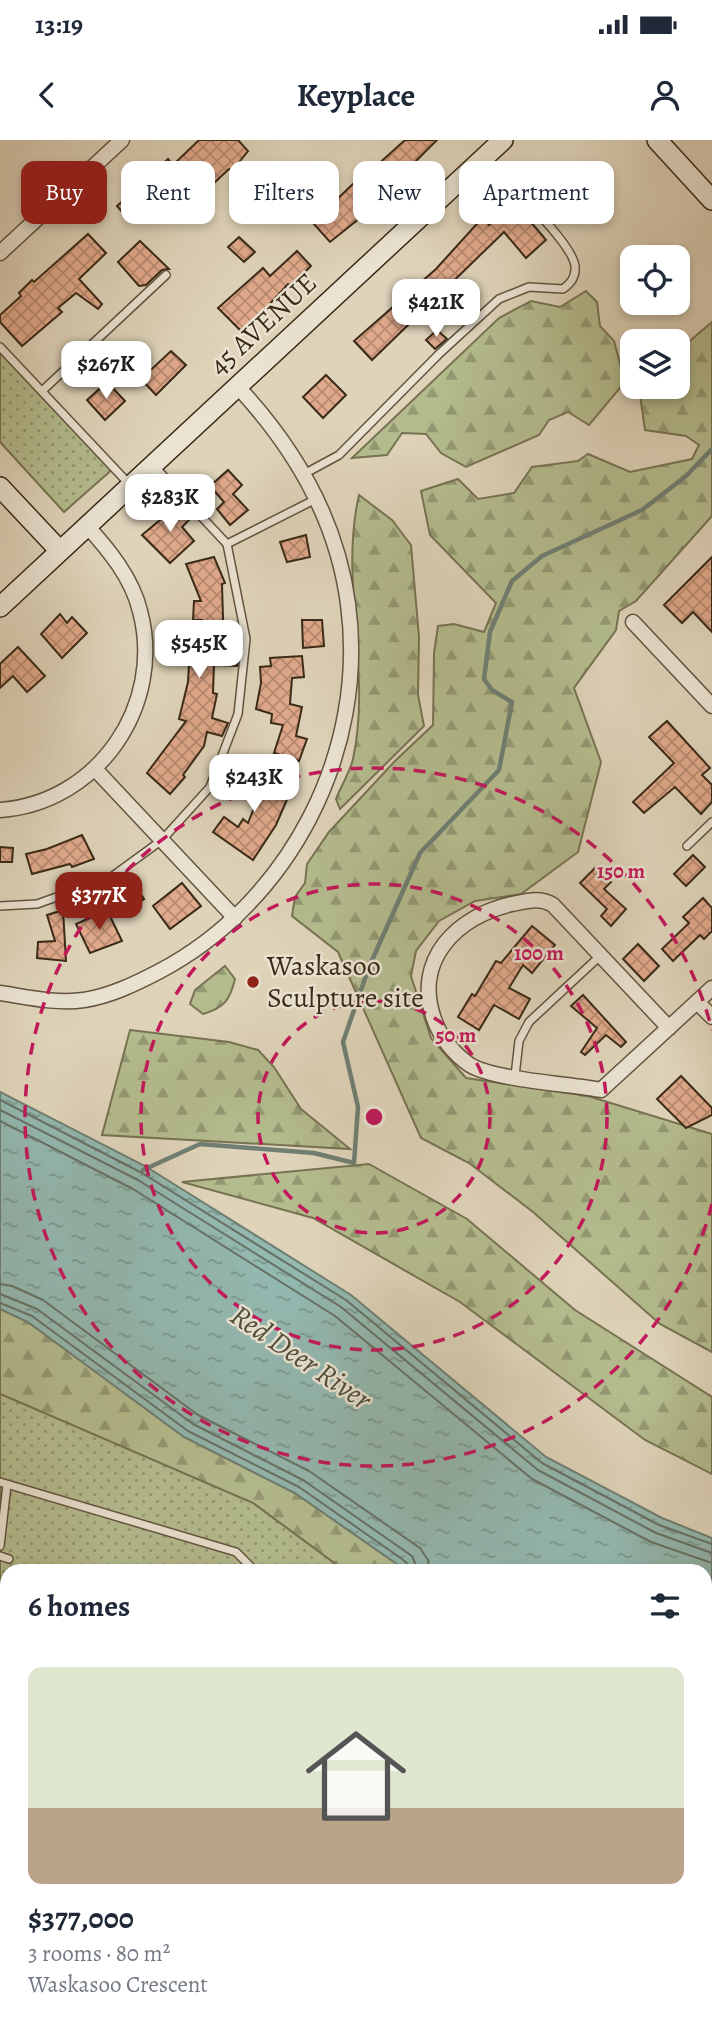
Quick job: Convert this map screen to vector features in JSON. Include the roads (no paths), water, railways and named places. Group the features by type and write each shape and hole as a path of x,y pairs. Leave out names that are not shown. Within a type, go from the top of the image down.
{"street":[{"path":"0,253 122,140"},
{"name":"45 AVENUE","path":"0,607 503,140"},
{"path":"657,140 712,200"},
{"path":"0,993 67,1002 112,993 171,965 235,918 264,887 300,838 323,792 344,718 351,679 348,606 335,547 304,474 280,435 237,386"},
{"path":"0,487 60,551"},
{"path":"0,810 58,794 96,770 129,723 139,698 145,652 140,609 120,567 87,526"},
{"path":"633,622 712,706"},
{"path":"96,770 235,918"},
{"path":"669,1028 553,905 540,899 482,913 461,925 445,942 428,978 429,1003 436,1025 450,1047 471,1065 514,1076 601,1090 669,1028 712,988"},
{"path":"697,1002 712,1017"}],"lane":[{"path":"304,474 339,455 439,354 499,299 529,288 563,289 574,276 575,264 562,241 483,158"},
{"path":"42,391 166,275"},
{"path":"0,347 130,486"},
{"path":"0,906 37,904 110,878 162,840 210,787 239,714 246,639 227,544 153,465"},
{"path":"227,544 316,499"},
{"path":"687,846 712,822"},
{"path":"514,1076 519,1041 529,1022 601,955"},
{"path":"0,1546 3,1484 236,1552 248,1564"},
{"path":"0,1556 9,1559"}],"water":[{"name":"Red Deer River","path":"0,1092 145,1166 351,1295 546,1457 662,1518 712,1538 712,1564 397,1564 295,1493 184,1437 28,1322 0,1309"}],"waterway":[{"path":"143,1170 200,1144 314,1153 354,1163 358,1107 343,1042 369,967 420,853 499,770 512,702 492,690 484,679 490,632 512,581 542,556 642,510 686,476 712,449"}],"place":[{"name":"Waskasoo Sculpture site","path":"253,982"}]}
